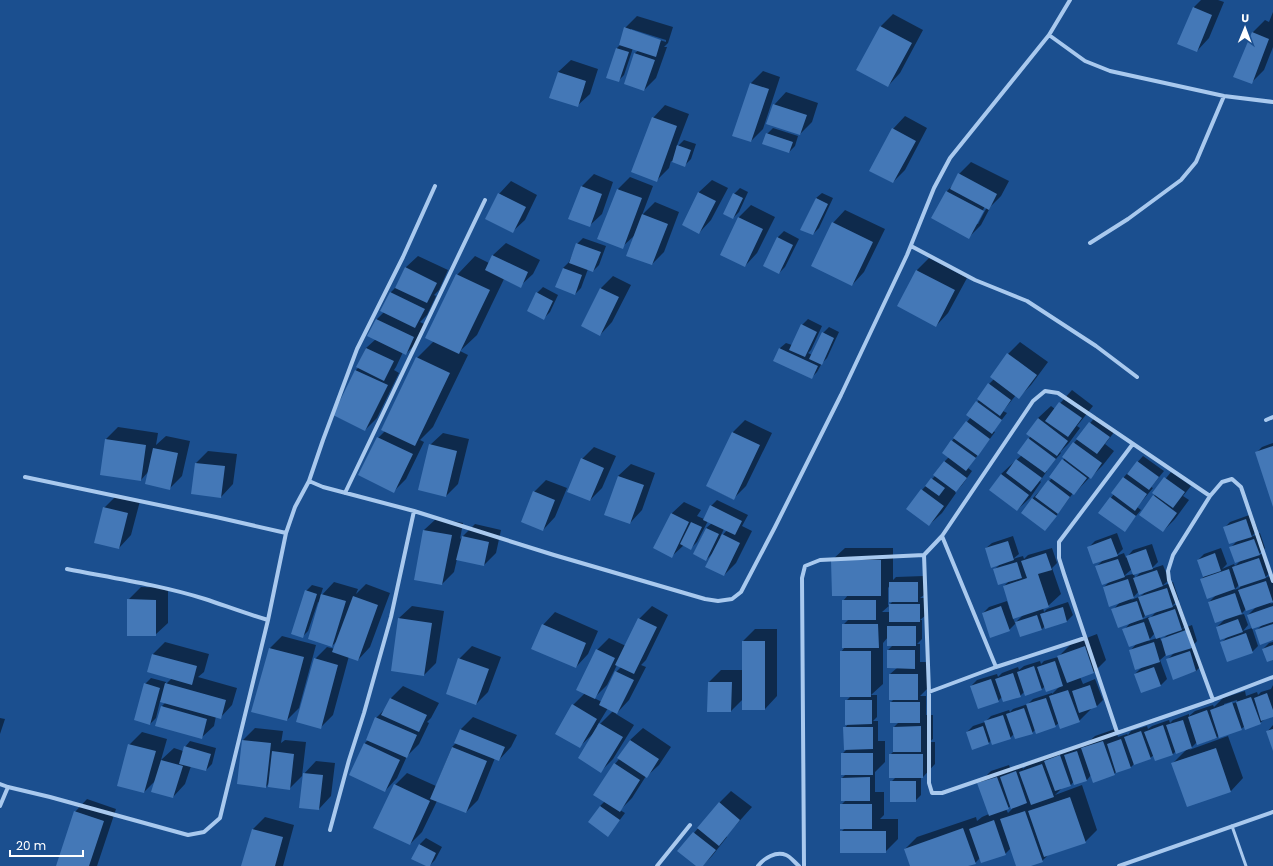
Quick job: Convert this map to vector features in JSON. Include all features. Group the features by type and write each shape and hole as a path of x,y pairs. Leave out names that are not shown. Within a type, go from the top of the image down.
{"street":[{"path":"309,481 323,487 414,511 705,600 718,601 732,599 741,592 776,527 841,395 911,246 934,188 950,158 1049,35 1070,0"},
{"path":"1049,35 1085,61 1110,71 1224,96 1273,102"},
{"path":"1090,243 1128,220 1181,180 1196,162 1224,96"},
{"path":"0,784 188,835 204,832 220,818 268,620 286,533 295,508 309,481 357,349 403,256 435,186"},
{"path":"345,493 485,200"},
{"path":"911,246 974,280 1027,300 1096,346 1136,377"},
{"path":"804,866 802,578 806,566 820,560 924,555 942,536 1033,401 1044,391 1058,393 1210,496"},
{"path":"1266,420 1273,417"},
{"path":"1117,732 1059,558 1059,542 1132,444"},
{"path":"25,477 286,533"},
{"path":"1212,700 1169,580 1168,571 1173,555 1210,496 1222,482 1232,479 1241,487 1273,581"},
{"path":"330,830 391,617 414,511"},
{"path":"942,536 996,667"},
{"path":"924,555 929,692 929,783 932,793 942,794 1212,700 1273,676"},
{"path":"67,569 152,586 197,597 268,620"},
{"path":"929,692 996,667 1085,638"},
{"path":"0,806 8,787"},
{"path":"1119,866 1273,812"},
{"path":"657,866 690,825"},
{"path":"758,866 761,862 773,855 787,855 799,866"}],"lane":[{"path":"1232,826 1246,866"}],"building":[{"path":"1193,7 1212,15 1197,52 1177,44"},
{"path":"880,26 912,43 888,87 856,70"},
{"path":"624,27 661,40 656,57 619,45"},
{"path":"1252,32 1269,39 1252,84 1233,77"},
{"path":"616,48 629,52 619,82 606,78"},
{"path":"634,53 655,60 644,91 624,84"},
{"path":"558,72 586,81 578,107 549,98"},
{"path":"750,83 769,89 751,142 732,136"},
{"path":"773,104 807,115 800,135 766,124"},
{"path":"652,117 677,126 657,182 631,172"},
{"path":"892,128 916,141 893,183 869,171"},
{"path":"766,133 793,142 789,153 762,144"},
{"path":"677,145 691,150 685,167 672,162"},
{"path":"958,173 997,194 989,210 950,189"},
{"path":"581,186 602,194 590,227 568,219"},
{"path":"617,189 642,198 623,249 597,239"},
{"path":"946,191 984,211 969,239 931,218"},
{"path":"698,192 716,201 699,234 682,225"},
{"path":"498,193 526,207 513,233 485,219"},
{"path":"733,193 743,198 733,219 723,214"},
{"path":"816,198 828,204 813,235 800,230"},
{"path":"642,214 668,224 652,265 626,256"},
{"path":"738,217 763,229 745,267 720,255"},
{"path":"832,222 873,242 852,286 811,266"},
{"path":"777,237 793,245 779,274 763,266"},
{"path":"576,243 601,252 593,272 569,263"},
{"path":"492,255 528,272 521,288 485,270"},
{"path":"405,267 437,283 427,303 395,288"},
{"path":"563,268 582,275 575,295 555,287"},
{"path":"916,270 955,290 936,327 897,306"},
{"path":"456,274 490,290 459,354 425,338"},
{"path":"600,288 619,297 600,336 581,326"},
{"path":"390,292 425,309 415,328 380,311"},
{"path":"536,292 553,301 544,320 527,311"},
{"path":"376,319 414,337 406,355 367,336"},
{"path":"801,324 817,332 805,357 789,350"},
{"path":"822,332 834,338 822,365 809,359"},
{"path":"366,348 394,361 384,381 356,367"},
{"path":"779,348 818,366 812,379 773,361"},
{"path":"1007,353 1037,375 1019,399 990,377"},
{"path":"416,357 450,373 415,446 381,430"},
{"path":"355,370 388,385 365,431 333,415"},
{"path":"988,383 1011,400 1000,416 977,399"},
{"path":"976,401 1002,420 992,434 966,415"},
{"path":"1059,402 1082,418 1068,437 1045,421"},
{"path":"1038,418 1068,441 1057,456 1026,434"},
{"path":"966,421 990,439 978,456 953,438"},
{"path":"1089,422 1110,437 1097,454 1076,439"},
{"path":"732,432 760,445 734,500 706,486"},
{"path":"377,437 413,454 394,493 358,475"},
{"path":"1028,438 1056,459 1045,473 1017,453"},
{"path":"105,439 146,445 141,481 100,475"},
{"path":"951,440 976,458 966,471 942,453"},
{"path":"1073,442 1102,463 1091,479 1062,457"},
{"path":"429,444 457,451 446,497 418,490"},
{"path":"1273,446 1273,507 1255,452"},
{"path":"153,448 178,453 170,490 145,484"},
{"path":"581,458 604,468 590,501 567,492"},
{"path":"1016,459 1042,478 1031,492 1006,473"},
{"path":"1062,459 1087,478 1074,495 1049,477"},
{"path":"944,461 967,478 956,492 933,475"},
{"path":"1137,461 1159,477 1149,490 1127,474"},
{"path":"195,463 225,466 221,498 191,494"},
{"path":"1001,474 1029,495 1017,511 989,490"},
{"path":"618,476 644,485 630,524 604,515"},
{"path":"1123,477 1147,494 1135,511 1111,493"},
{"path":"1164,477 1185,492 1173,508 1152,493"},
{"path":"931,478 945,488 939,496 925,486"},
{"path":"1048,480 1070,497 1058,514 1035,497"},
{"path":"921,489 944,506 929,526 906,509"},
{"path":"533,491 555,500 543,531 521,522"},
{"path":"1153,495 1177,513 1163,532 1139,515"},
{"path":"1110,497 1136,516 1125,532 1098,513"},
{"path":"1032,498 1057,516 1045,531 1021,513"},
{"path":"710,505 742,521 735,535 703,520"},
{"path":"103,507 128,513 119,549 94,543"},
{"path":"671,513 689,522 672,558 653,548"},
{"path":"1246,519 1252,537 1229,544 1223,527"},
{"path":"691,522 702,527 691,550 680,544"},
{"path":"706,528 719,534 706,561 693,554"},
{"path":"423,530 452,535 442,585 414,580"},
{"path":"722,534 740,543 724,576 705,567"},
{"path":"462,536 489,542 484,566 456,560"},
{"path":"1111,538 1118,556 1093,564 1087,547"},
{"path":"1254,539 1260,555 1235,563 1229,547"},
{"path":"1008,541 1014,560 991,568 985,548"},
{"path":"1146,549 1153,569 1133,575 1126,556"},
{"path":"1046,553 1052,570 1038,574 1049,607 1013,619 1003,586 1027,578 1021,561"},
{"path":"1215,553 1221,571 1203,577 1197,560"},
{"path":"1259,558 1266,578 1239,587 1232,567"},
{"path":"1118,559 1125,577 1102,585 1095,566"},
{"path":"831,560 881,560 881,596 832,596"},
{"path":"1017,562 1022,578 998,585 993,569"},
{"path":"1229,569 1235,589 1207,599 1200,579"},
{"path":"1157,570 1163,586 1139,595 1133,578"},
{"path":"1128,579 1134,598 1109,607 1103,587"},
{"path":"1266,581 1273,602 1246,611 1238,590"},
{"path":"889,582 918,582 918,602 889,602"},
{"path":"1167,588 1173,607 1145,616 1138,597"},
{"path":"305,590 317,594 303,638 291,634"},
{"path":"1235,593 1242,614 1215,623 1208,602"},
{"path":"321,594 346,601 332,647 308,639"},
{"path":"353,596 378,605 358,661 332,652"},
{"path":"127,599 156,600 156,636 127,636"},
{"path":"842,600 876,600 876,620 842,620"},
{"path":"1137,601 1143,619 1118,628 1111,609"},
{"path":"889,604 920,604 920,622 889,622"},
{"path":"1001,606 1010,631 990,638 982,613"},
{"path":"1273,606 1273,622 1252,629 1247,615"},
{"path":"1063,607 1067,622 1045,629 1040,614"},
{"path":"1175,609 1182,630 1156,639 1148,618"},
{"path":"1037,615 1042,630 1020,637 1015,622"},
{"path":"398,618 432,623 424,676 391,671"},
{"path":"638,618 657,627 634,674 615,665"},
{"path":"1238,619 1243,632 1220,640 1216,627"},
{"path":"1144,622 1150,640 1129,647 1122,629"},
{"path":"542,624 586,643 576,668 531,649"},
{"path":"842,624 878,624 879,648 842,648"},
{"path":"1273,624 1273,640 1260,645 1255,630"},
{"path":"887,626 916,626 916,646 887,646"},
{"path":"1186,630 1192,648 1166,656 1161,639"},
{"path":"1246,633 1253,653 1227,662 1220,642"},
{"path":"742,641 765,641 765,710 742,710"},
{"path":"1154,642 1160,662 1135,670 1129,650"},
{"path":"1273,645 1273,660 1267,662 1262,649"},
{"path":"1085,646 1094,673 1067,683 1057,656"},
{"path":"269,648 304,657 287,721 251,712"},
{"path":"596,649 615,658 595,699 576,690"},
{"path":"887,650 915,650 915,669 887,668"},
{"path":"840,651 871,651 871,697 840,697"},
{"path":"1190,651 1196,671 1173,680 1166,659"},
{"path":"152,654 197,666 192,685 147,672"},
{"path":"314,658 338,665 321,729 296,722"},
{"path":"458,658 489,669 476,705 446,694"},
{"path":"1055,661 1063,686 1046,692 1037,667"},
{"path":"1034,666 1042,690 1025,696 1017,672"},
{"path":"1154,667 1161,686 1141,693 1134,674"},
{"path":"615,671 634,680 617,714 599,705"},
{"path":"1013,673 1021,697 1003,702 995,679"},
{"path":"889,674 918,674 918,700 889,700"},
{"path":"991,679 999,702 978,709 970,686"},
{"path":"708,682 732,682 731,712 707,712"},
{"path":"144,683 160,688 150,725 134,720"},
{"path":"165,683 226,700 221,719 160,702"},
{"path":"1090,685 1097,707 1079,713 1072,691"},
{"path":"1068,690 1080,722 1060,729 1049,696"},
{"path":"1267,693 1273,710 1273,717 1261,721 1254,698"},
{"path":"1251,697 1261,724 1245,730 1236,702"},
{"path":"390,698 427,715 419,732 381,715"},
{"path":"1046,698 1056,727 1036,734 1026,704"},
{"path":"845,700 872,700 872,724 845,725"},
{"path":"890,702 920,702 920,723 890,723"},
{"path":"1232,702 1242,730 1219,738 1210,710"},
{"path":"572,704 597,719 580,748 555,734"},
{"path":"161,706 207,719 202,739 155,726"},
{"path":"1024,708 1033,734 1015,739 1006,714"},
{"path":"1207,710 1217,738 1197,745 1188,717"},
{"path":"1003,715 1011,739 992,745 984,721"},
{"path":"375,717 417,735 407,758 366,740"},
{"path":"1183,720 1192,748 1176,754 1166,725"},
{"path":"599,723 623,737 601,773 578,758"},
{"path":"1163,725 1173,755 1155,761 1144,732"},
{"path":"921,726 921,752 893,752 893,727"},
{"path":"983,726 989,744 972,750 966,732"},
{"path":"843,727 873,727 873,749 844,750"},
{"path":"460,729 505,747 499,761 454,743"},
{"path":"1273,729 1273,751 1266,731"},
{"path":"1141,731 1151,759 1134,765 1124,737"},
{"path":"1121,739 1131,768 1116,773 1107,744"},
{"path":"242,740 271,743 266,788 237,784"},
{"path":"630,740 659,759 647,778 617,758"},
{"path":"1103,741 1115,775 1093,783 1081,748"},
{"path":"364,743 400,760 385,792 349,775"},
{"path":"128,744 156,751 144,793 117,786"},
{"path":"184,746 211,754 206,771 179,764"},
{"path":"452,747 487,761 466,813 430,799"},
{"path":"1216,748 1231,792 1187,807 1171,763"},
{"path":"272,751 294,754 290,790 268,787"},
{"path":"1077,751 1087,781 1074,785 1064,755"},
{"path":"841,753 873,753 873,775 841,775"},
{"path":"889,754 923,754 923,778 889,778"},
{"path":"1060,755 1071,786 1055,791 1044,761"},
{"path":"161,760 183,766 173,798 151,792"},
{"path":"614,763 640,780 620,812 593,795"},
{"path":"1042,764 1054,797 1031,805 1019,772"},
{"path":"1016,771 1027,803 1011,809 1000,777"},
{"path":"303,773 323,775 319,810 299,808"},
{"path":"870,777 870,801 841,801 841,778"},
{"path":"997,777 1009,809 989,816 977,783"},
{"path":"890,781 916,781 916,802 890,802"},
{"path":"394,784 430,801 410,845 373,828"},
{"path":"1070,797 1086,843 1044,857 1028,811"},
{"path":"719,802 740,820 719,846 697,828"},
{"path":"840,804 872,804 872,829 840,829"},
{"path":"600,806 620,820 608,837 588,822"},
{"path":"74,811 104,821 89,866 56,866"},
{"path":"1025,811 1043,862 1031,866 1016,866 1000,819"},
{"path":"994,820 1006,855 981,863 969,829"},
{"path":"963,828 976,864 968,866 910,866 904,849"},
{"path":"252,829 283,837 275,866 241,866"},
{"path":"840,831 886,831 886,853 840,853"},
{"path":"693,832 716,850 703,866 696,866 677,851"},
{"path":"419,844 436,853 430,866 426,866 411,859"}]}
